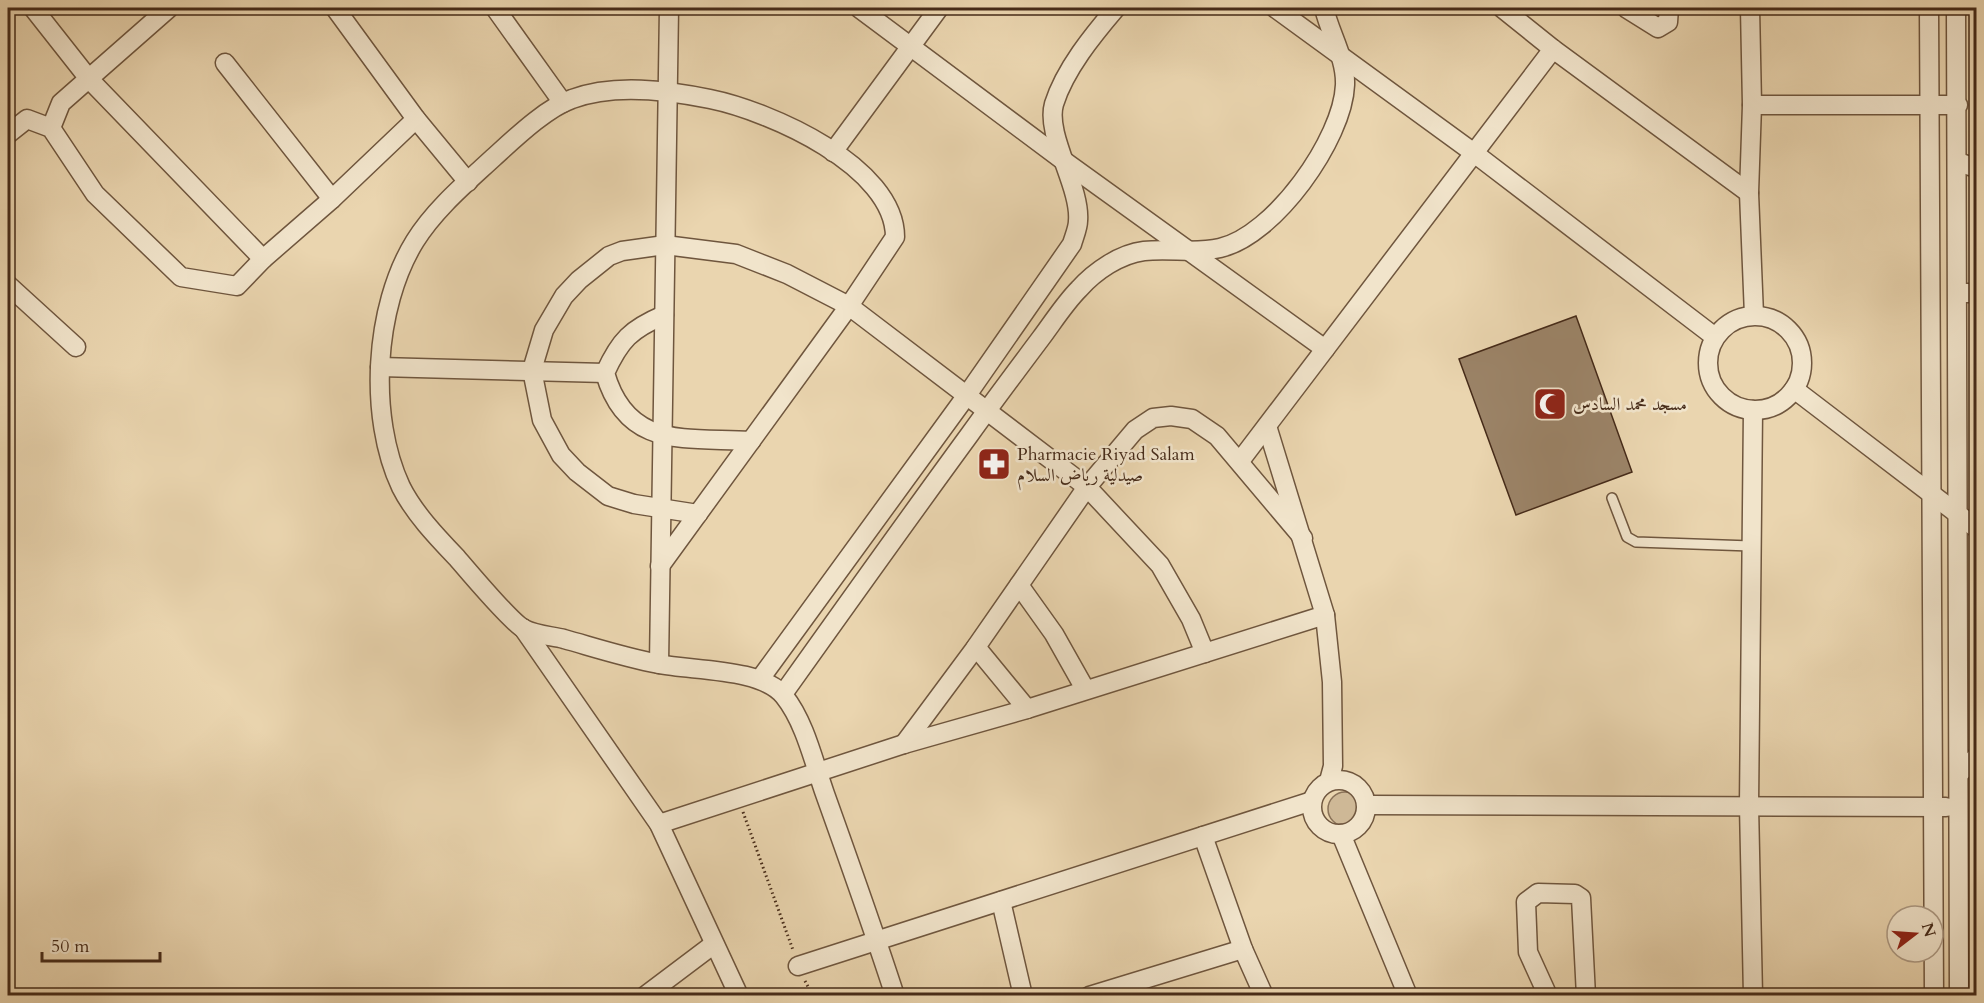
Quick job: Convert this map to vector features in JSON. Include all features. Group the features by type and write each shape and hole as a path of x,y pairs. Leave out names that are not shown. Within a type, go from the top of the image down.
{"street":[{"path":"33,8 89,79 263,259"},
{"path":"51,128 61,103 169,8"},
{"path":"335,8 416,119 468,182"},
{"path":"495,8 562,103"},
{"path":"659,664 669,8"},
{"path":"859,8 1189,253 1325,349"},
{"path":"832,152 939,8"},
{"path":"759,679 967,395 1072,244 1078,221 1076,200 1054,126 1053,106 1073,66 1116,8"},
{"path":"1275,8 1343,60 1474,153 1715,337"},
{"path":"783,694 987,410 1078,289 1113,262 1144,251 1189,253 1221,248 1246,239 1301,183 1339,120 1345,82 1343,60 1331,35 1324,8"},
{"path":"1502,8 1553,49 1749,192"},
{"path":"1626,8 1658,28 1668,22 1669,8"},
{"path":"1750,8 1752,105 1749,192 1754,315"},
{"path":"1929,8 1935,807 1934,996"},
{"path":"1956,8 1959,774 1956,807 1959,996"},
{"path":"1239,461 1553,49"},
{"path":"225,63 332,199"},
{"path":"660,566 849,306 895,237 895,224 892,212 884,198 832,152 785,123 746,107 668,90 587,95 562,103 510,143 427,224 413,244 389,307 380,367 379,399 401,487 436,535 523,628 659,824 739,996"},
{"path":"1752,105 1958,105"},
{"path":"8,134 27,119 51,128 95,194 182,277 237,286 263,259 332,199 416,119"},
{"path":"1958,162 1977,168"},
{"path":"698,514 634,504 608,496 576,472 561,455 542,420 532,370 537,348 552,313 579,280 609,256 649,246 665,245 736,254 753,259 849,306 1087,487 1160,566 1191,619 1205,653"},
{"path":"8,285 76,347"},
{"path":"1958,293 1977,293"},
{"path":"664,315 644,324 621,342 605,372 611,392 627,417 637,426 662,436 751,441"},
{"path":"1754,315 1782,324 1792,334 1802,361 1800,376 1794,389 1783,401 1769,408 1753,410 1739,408 1726,401 1713,384 1707,364 1709,350 1715,337 1726,325 1739,318 1754,315"},
{"path":"380,367 605,372"},
{"path":"1794,389 1977,528"},
{"path":"1753,410 1749,805 1753,996"},
{"path":"904,744 976,647 1087,487 1136,430 1153,418 1171,416 1192,419 1217,436 1302,538"},
{"path":"1266,426 1325,615 1332,682 1332,766 1329,781"},
{"path":"1019,585 1054,634 1085,689"},
{"path":"659,824 904,744 1027,709 1325,615"},
{"path":"523,628 659,664 759,679 783,694 800,726 895,996"},
{"path":"976,647 1027,709"},
{"path":"1959,774 1977,757"},
{"path":"1339,779 1358,786 1367,805 1363,822 1357,828 1341,834 1325,830 1318,825 1314,817 1312,801 1318,789 1329,781 1339,779"},
{"path":"798,966 1312,801"},
{"path":"1367,805 1956,807"},
{"path":"1341,834 1408,996"},
{"path":"1203,836 1243,949 1264,996"},
{"path":"1548,996 1528,952 1526,902 1538,892 1575,894 1581,898 1586,996"},
{"path":"1001,901 1023,996"},
{"path":"645,996 714,944"},
{"path":"1089,996 1243,949"}],"lane":[{"path":"1612,498 1627,537 1636,542 1751,546"}],"path":[{"path":"738,798 798,966 813,996"}],"shaded area":[{"path":"1345,792 1357,797 1362,809 1357,821 1345,826 1333,821 1328,809 1333,797"}],"building":[{"path":"1576,316 1632,472 1516,515 1459,359"}],"place":[{"name":"مسجد محمد السادس","path":"1550,404"},
{"name":"Pharmacie Riyad Salam صيدلية رياض السلام","path":"994,464"}]}
